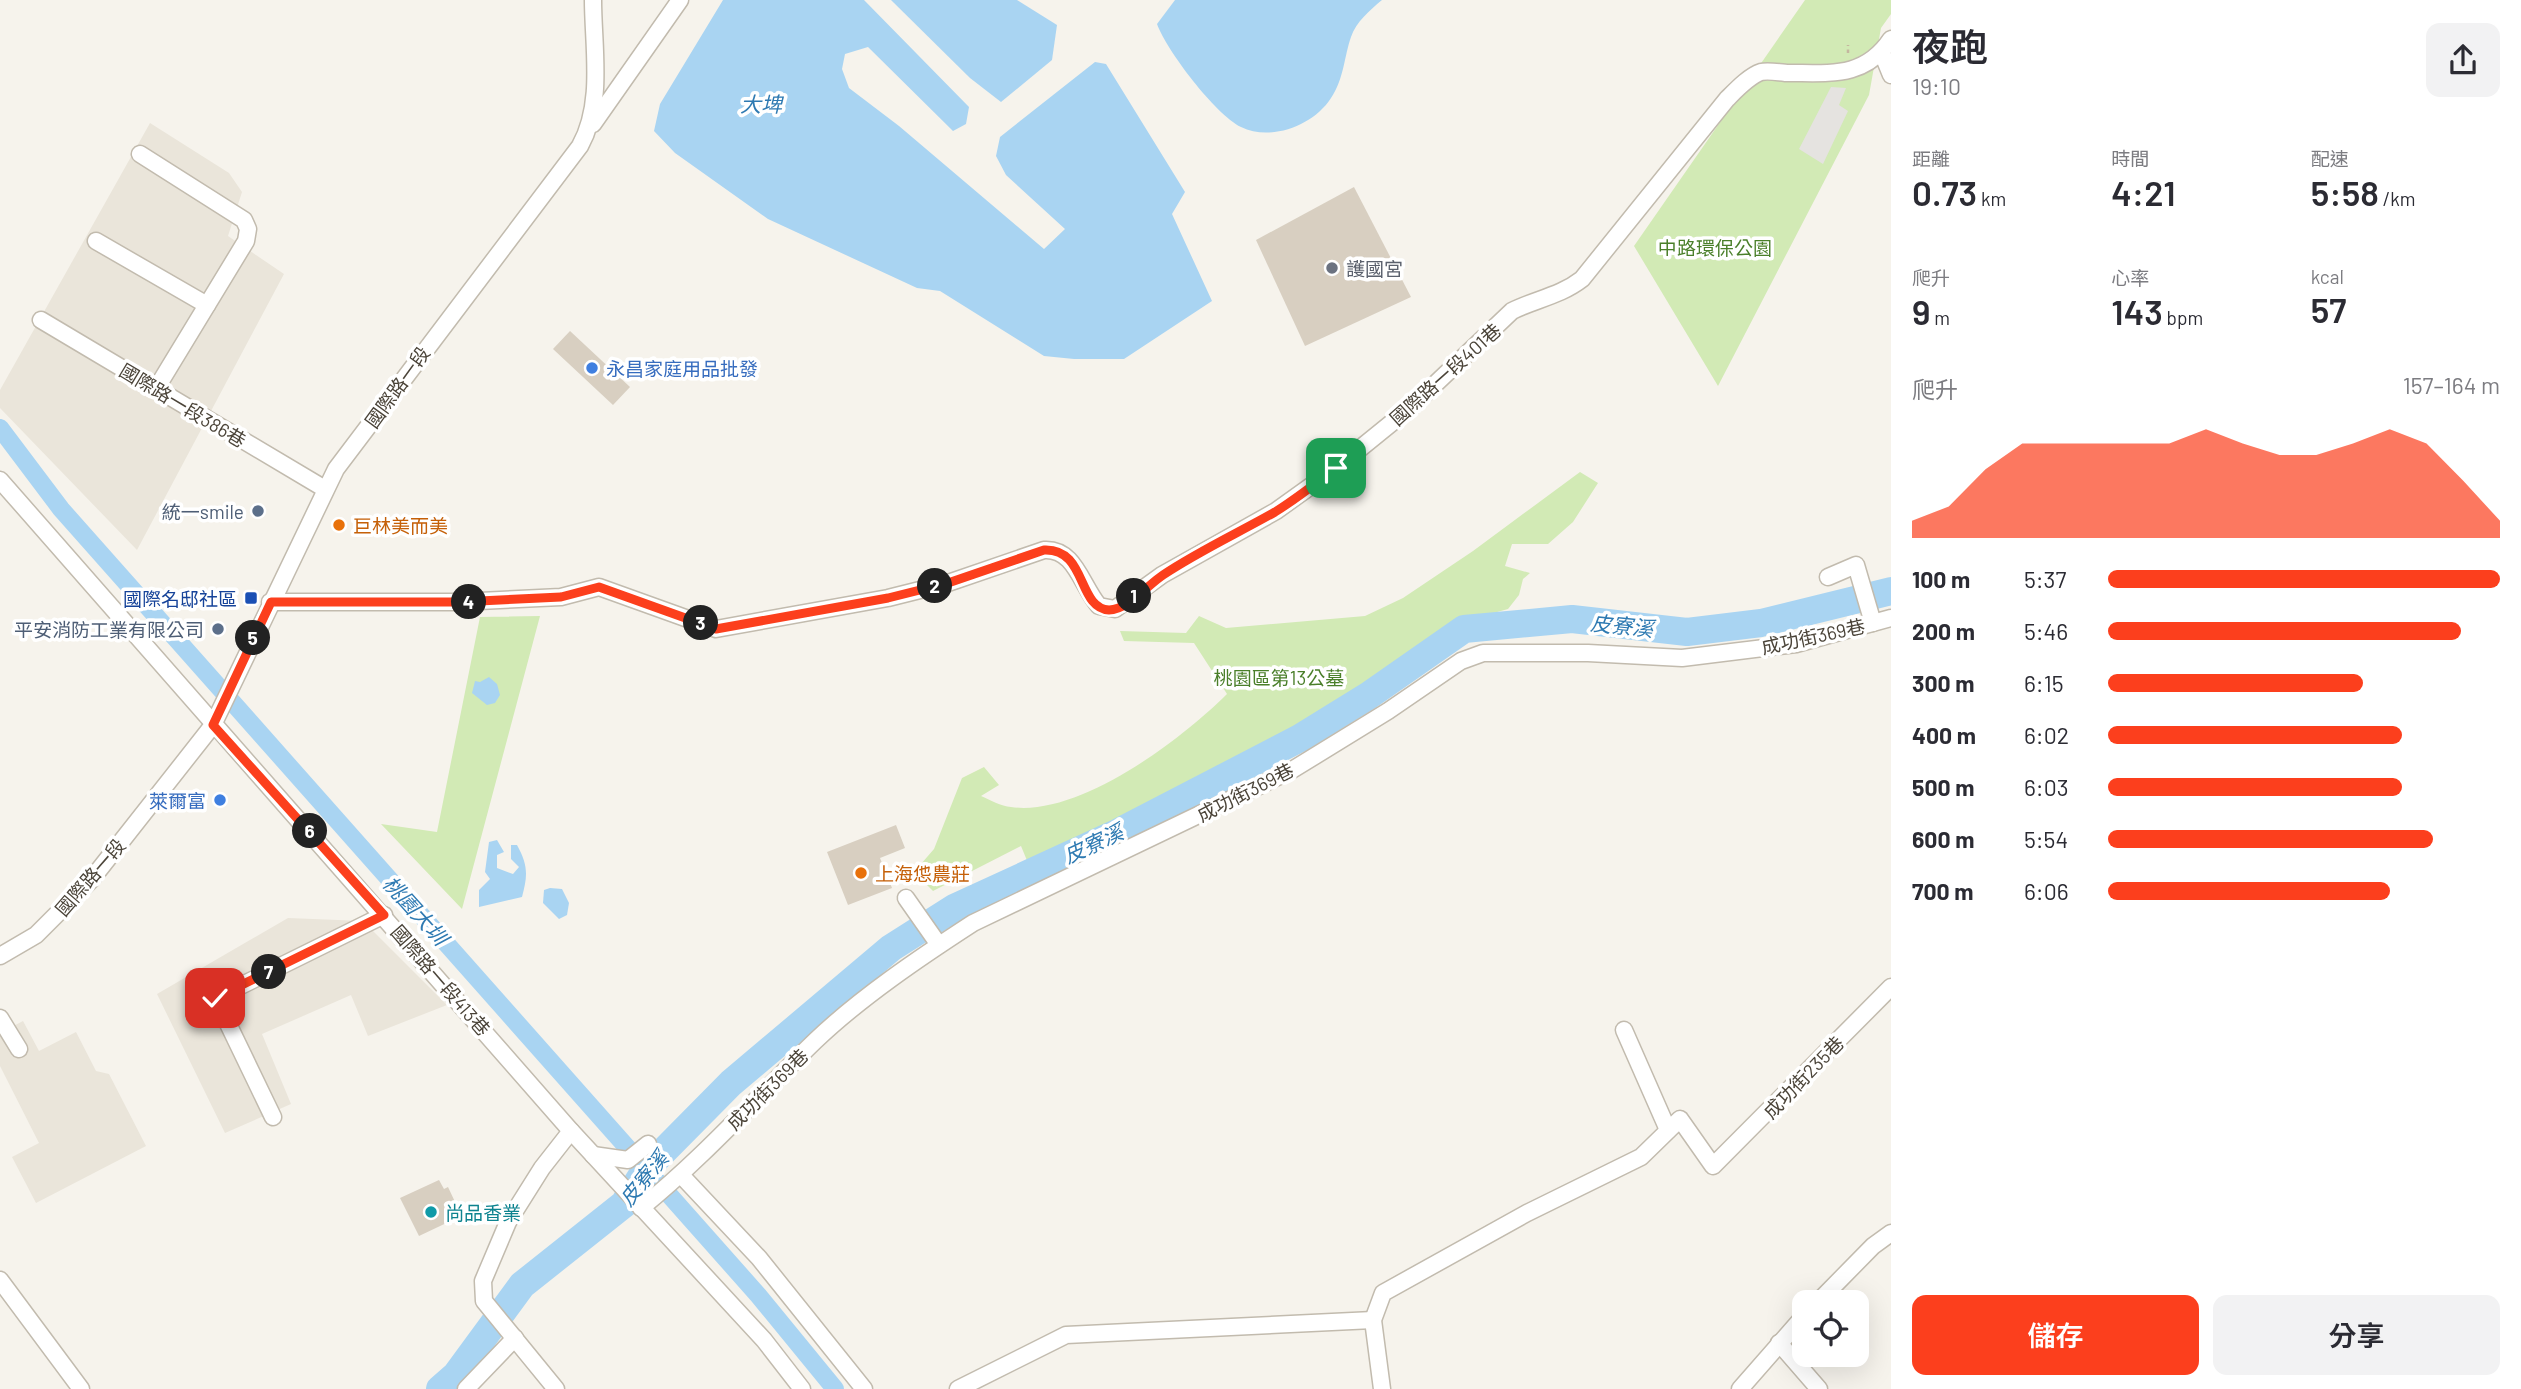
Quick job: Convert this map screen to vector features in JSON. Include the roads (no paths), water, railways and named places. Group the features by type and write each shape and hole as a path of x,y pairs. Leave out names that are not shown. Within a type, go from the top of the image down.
{"street":[{"name":"國際路一段","path":"589,130 594,108 593,0"},
{"name":"國際路一段","path":"0,956 43,928 92,880 216,721 325,488 446,320 572,157 680,0"},
{"path":"1886,46 1891,75"},
{"name":"國際路一段401巷","path":"271,602 459,602 561,597 599,587 716,629 888,598 948,583 1044,550 1055,549 1068,556 1099,606 1115,609 1162,575 1276,511 1336,468 1410,408 1512,312 1528,303 1555,296 1581,279 1727,99 1742,85 1761,72 1828,73 1859,69 1886,46"},
{"path":"140,154 244,220 248,229 246,241 156,388"},
{"path":"96,242 207,305"},
{"name":"國際路一段386巷","path":"41,320 325,488"},
{"name":"國際路一段413巷","path":"0,480 216,721 571,1131 641,1208"},
{"path":"1828,578 1856,565 1872,620"},
{"name":"成功街369巷","path":"641,1208 681,1175 817,1039 939,944 972,923 1292,770 1388,711 1461,661 1483,653 1588,653 1682,658 1796,644 1872,620 1891,618"},
{"path":"906,898 939,944"},
{"path":"215,998 384,915"},
{"path":"206,978 272,1117"},
{"name":"成功街235巷","path":"1668,1130 1680,1119 1713,1166 1891,987"},
{"path":"0,1018 19,1049"},
{"path":"1381,1389 1373,1320 1383,1293 1527,1213 1641,1157 1668,1130 1624,1030"},
{"path":"556,1389 484,1301 483,1281 508,1223 542,1168 571,1131"},
{"path":"593,1155 628,1160 648,1144"},
{"path":"681,1175 759,1258 864,1389"},
{"path":"641,1208 764,1340 802,1389"},
{"path":"1830,1290 1891,1233"},
{"path":"0,1280 81,1389"},
{"path":"958,1389 1066,1335 1373,1320"},
{"path":"1740,1389 1792,1329"},
{"path":"466,1389 512,1335"},
{"path":"1779,1343 1819,1389"}],"water":[{"name":"大埤","path":"723,0 864,0 969,107 966,124 953,131 868,47 845,54 842,69 849,88 899,126 1044,249 1065,229 1006,175 996,156 1000,137 1095,62 1106,64 1185,192 1172,214 1212,301 1124,359 1044,356 940,291 917,288 768,219 675,153 654,131 660,104"},
{"path":"891,0 1017,0 1057,25 1052,60 1001,102 970,78"},
{"path":"1175,0 1382,0 1356,26 1339,83 1323,108 1303,123 1278,132 1265,133 1241,127 1230,120 1181,65 1157,24"},
{"path":"489,677 497,684 500,695 495,703 487,705 472,693 475,681 480,682"},
{"path":"497,840 504,852 497,855 497,868 513,874 519,867 511,859 511,845 517,845 521,852 526,870 522,897 479,907 479,890 490,879 485,872 489,842"},
{"path":"562,889 569,903 567,915 559,919 543,903 544,890"}],"waterway":[{"name":"桃園大圳","path":"0,428 61,509 758,1295 835,1389"},
{"name":"皮寮溪","path":"440,1389 456,1375 522,1285 624,1204 646,1169 731,1083 891,948 954,908 1117,833 1300,738 1368,696 1464,629 1572,619 1687,632 1761,623 1891,591"}],"place":[{"name":"護國宮","path":"1332,268"},
{"name":"永昌家庭用品批發","path":"592,368"},
{"name":"統一smile","path":"258,511"},
{"name":"巨林美而美","path":"339,525"},
{"name":"國際名邸社區","path":"251,598"},
{"name":"平安消防工業有限公司","path":"218,629"},
{"name":"萊爾富","path":"220,800"},
{"name":"上海怹農莊","path":"861,873"},
{"name":"尚品香業","path":"431,1212"}],"park label":[{"name":"中路環保公園","path":"1715,247"},
{"name":"桃園區第13公墓","path":"1279,677"}]}
